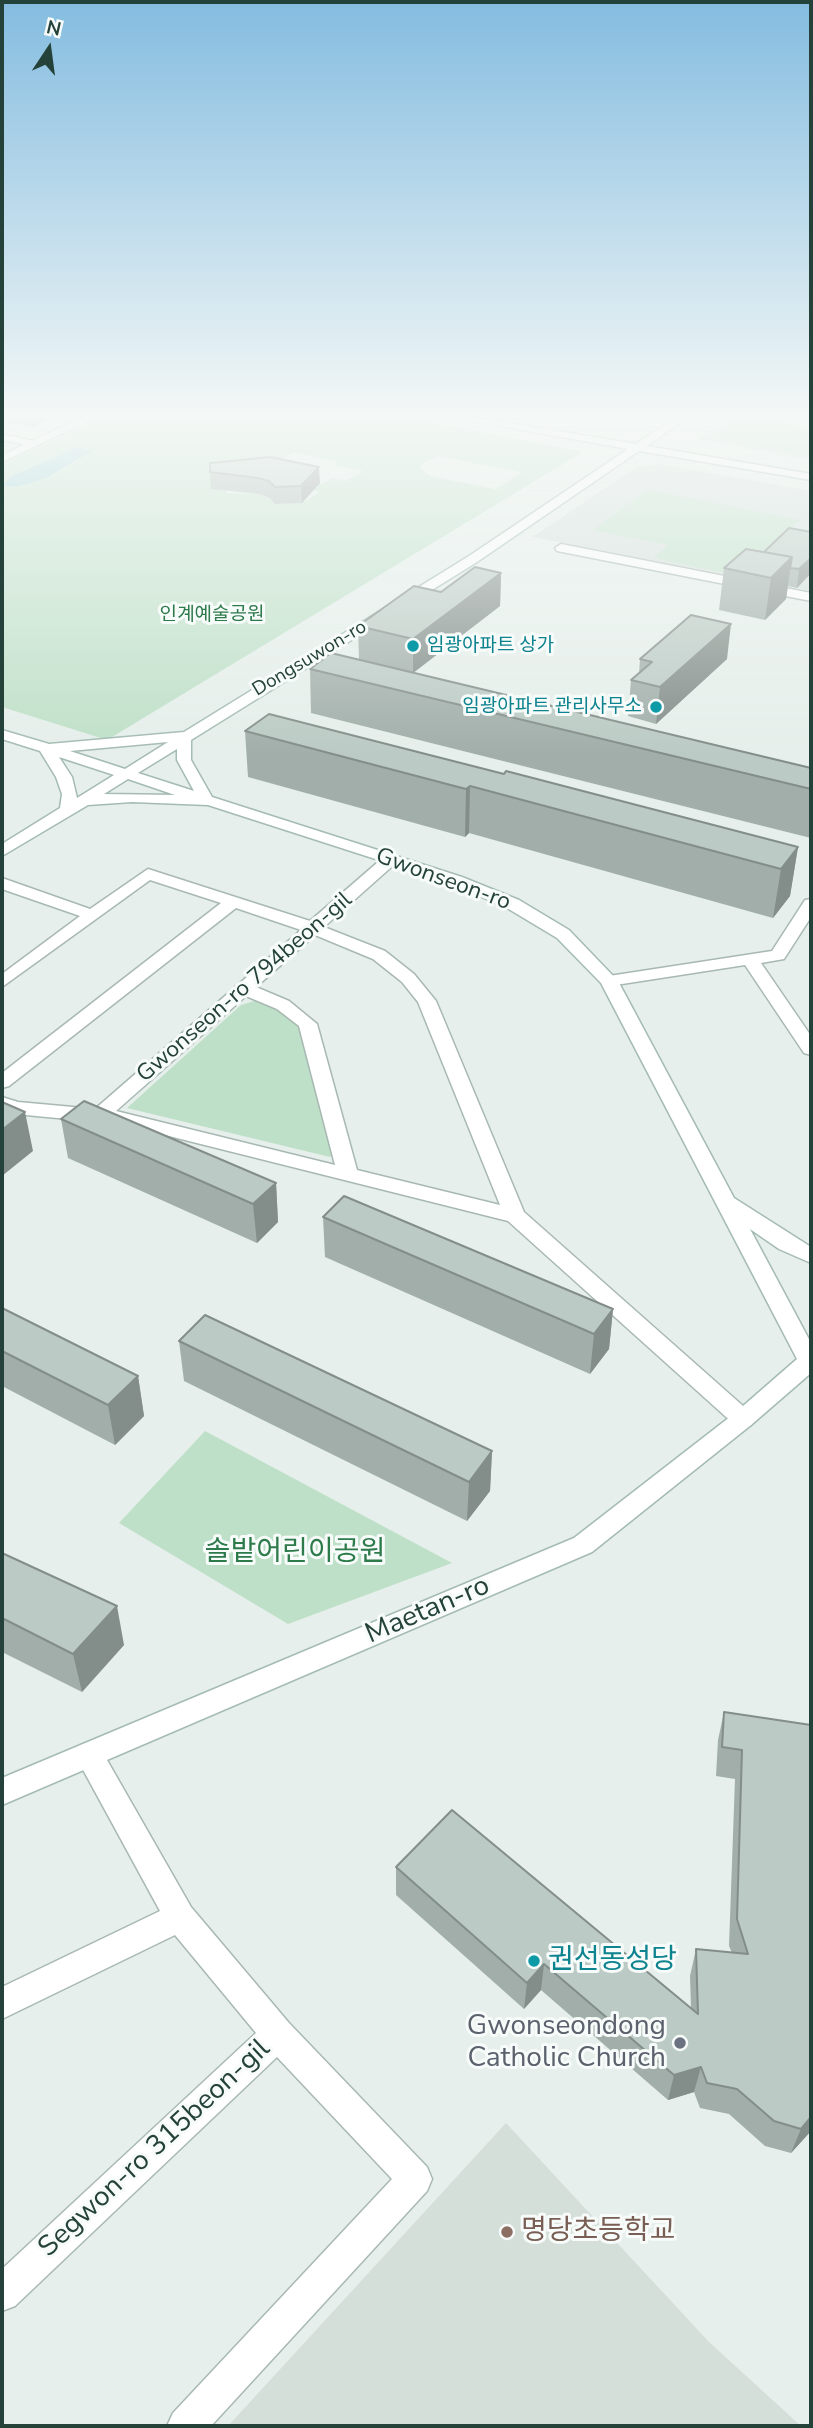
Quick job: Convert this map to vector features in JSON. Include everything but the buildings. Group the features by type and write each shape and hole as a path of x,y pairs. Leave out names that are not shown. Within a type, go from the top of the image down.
{"street":[{"name":"Dongsuwon-ro","path":"2,851 121,774 473,559 518,528"},
{"path":"561,548 811,597"},
{"name":"Gwonseon-ro","path":"2,734 485,891 539,918 585,953 609,981 811,1362"},
{"path":"184,736 184,760 207,801 132,797 74,804 64,777 46,749 184,736"},
{"name":"Gwonseon-ro 794beon-gil","path":"99,1116 391,859"},
{"path":"2,982 148,874 313,928 379,956 408,978 427,1001 515,1216 743,1419"},
{"path":"2,883 92,915"},
{"path":"2,1082 233,902"},
{"path":"609,981 778,955 811,904"},
{"path":"750,960 809,1040"},
{"path":"244,989 283,1005 309,1024 348,1175"},
{"path":"2,1103 15,1108 121,1118 515,1216"},
{"path":"725,1200 787,1244 811,1256"},
{"name":"Maetan-ro","path":"2,1792 583,1545 811,1362"},
{"name":"Segwon-ro 315beon-gil","path":"89,1755 180,1917 278,2034 415,2179 186,2426"},
{"path":"2,2003 180,1917"},
{"name":"Segwon-ro 315beon-gil","path":"2,2293 278,2034"}],"shaded area":[{"path":"546,528 811,528 811,591 533,537"},
{"name":"명당초등학교","path":"506,2123 709,2342 801,2426 228,2426"}],"green space":[{"name":"인계예술공원","path":"2,528 457,528 107,740 2,707"},
{"path":"790,528 736,575 654,558 668,545 593,530"},
{"path":"261,999 297,1023 335,1148 330,1157 127,1108 241,1005"},
{"name":"솔밭어린이공원","path":"205,1431 452,1563 288,1624 119,1523"}],"place":[{"name":"임광아파트 상가","path":"413,646"},
{"name":"임광아파트 관리사무소","path":"656,707"},
{"name":"권선동성당","path":"534,1961"},
{"name":"Gwonseondong Catholic Church","path":"680,2043"},
{"name":"명당초등학교","path":"507,2232"}]}
